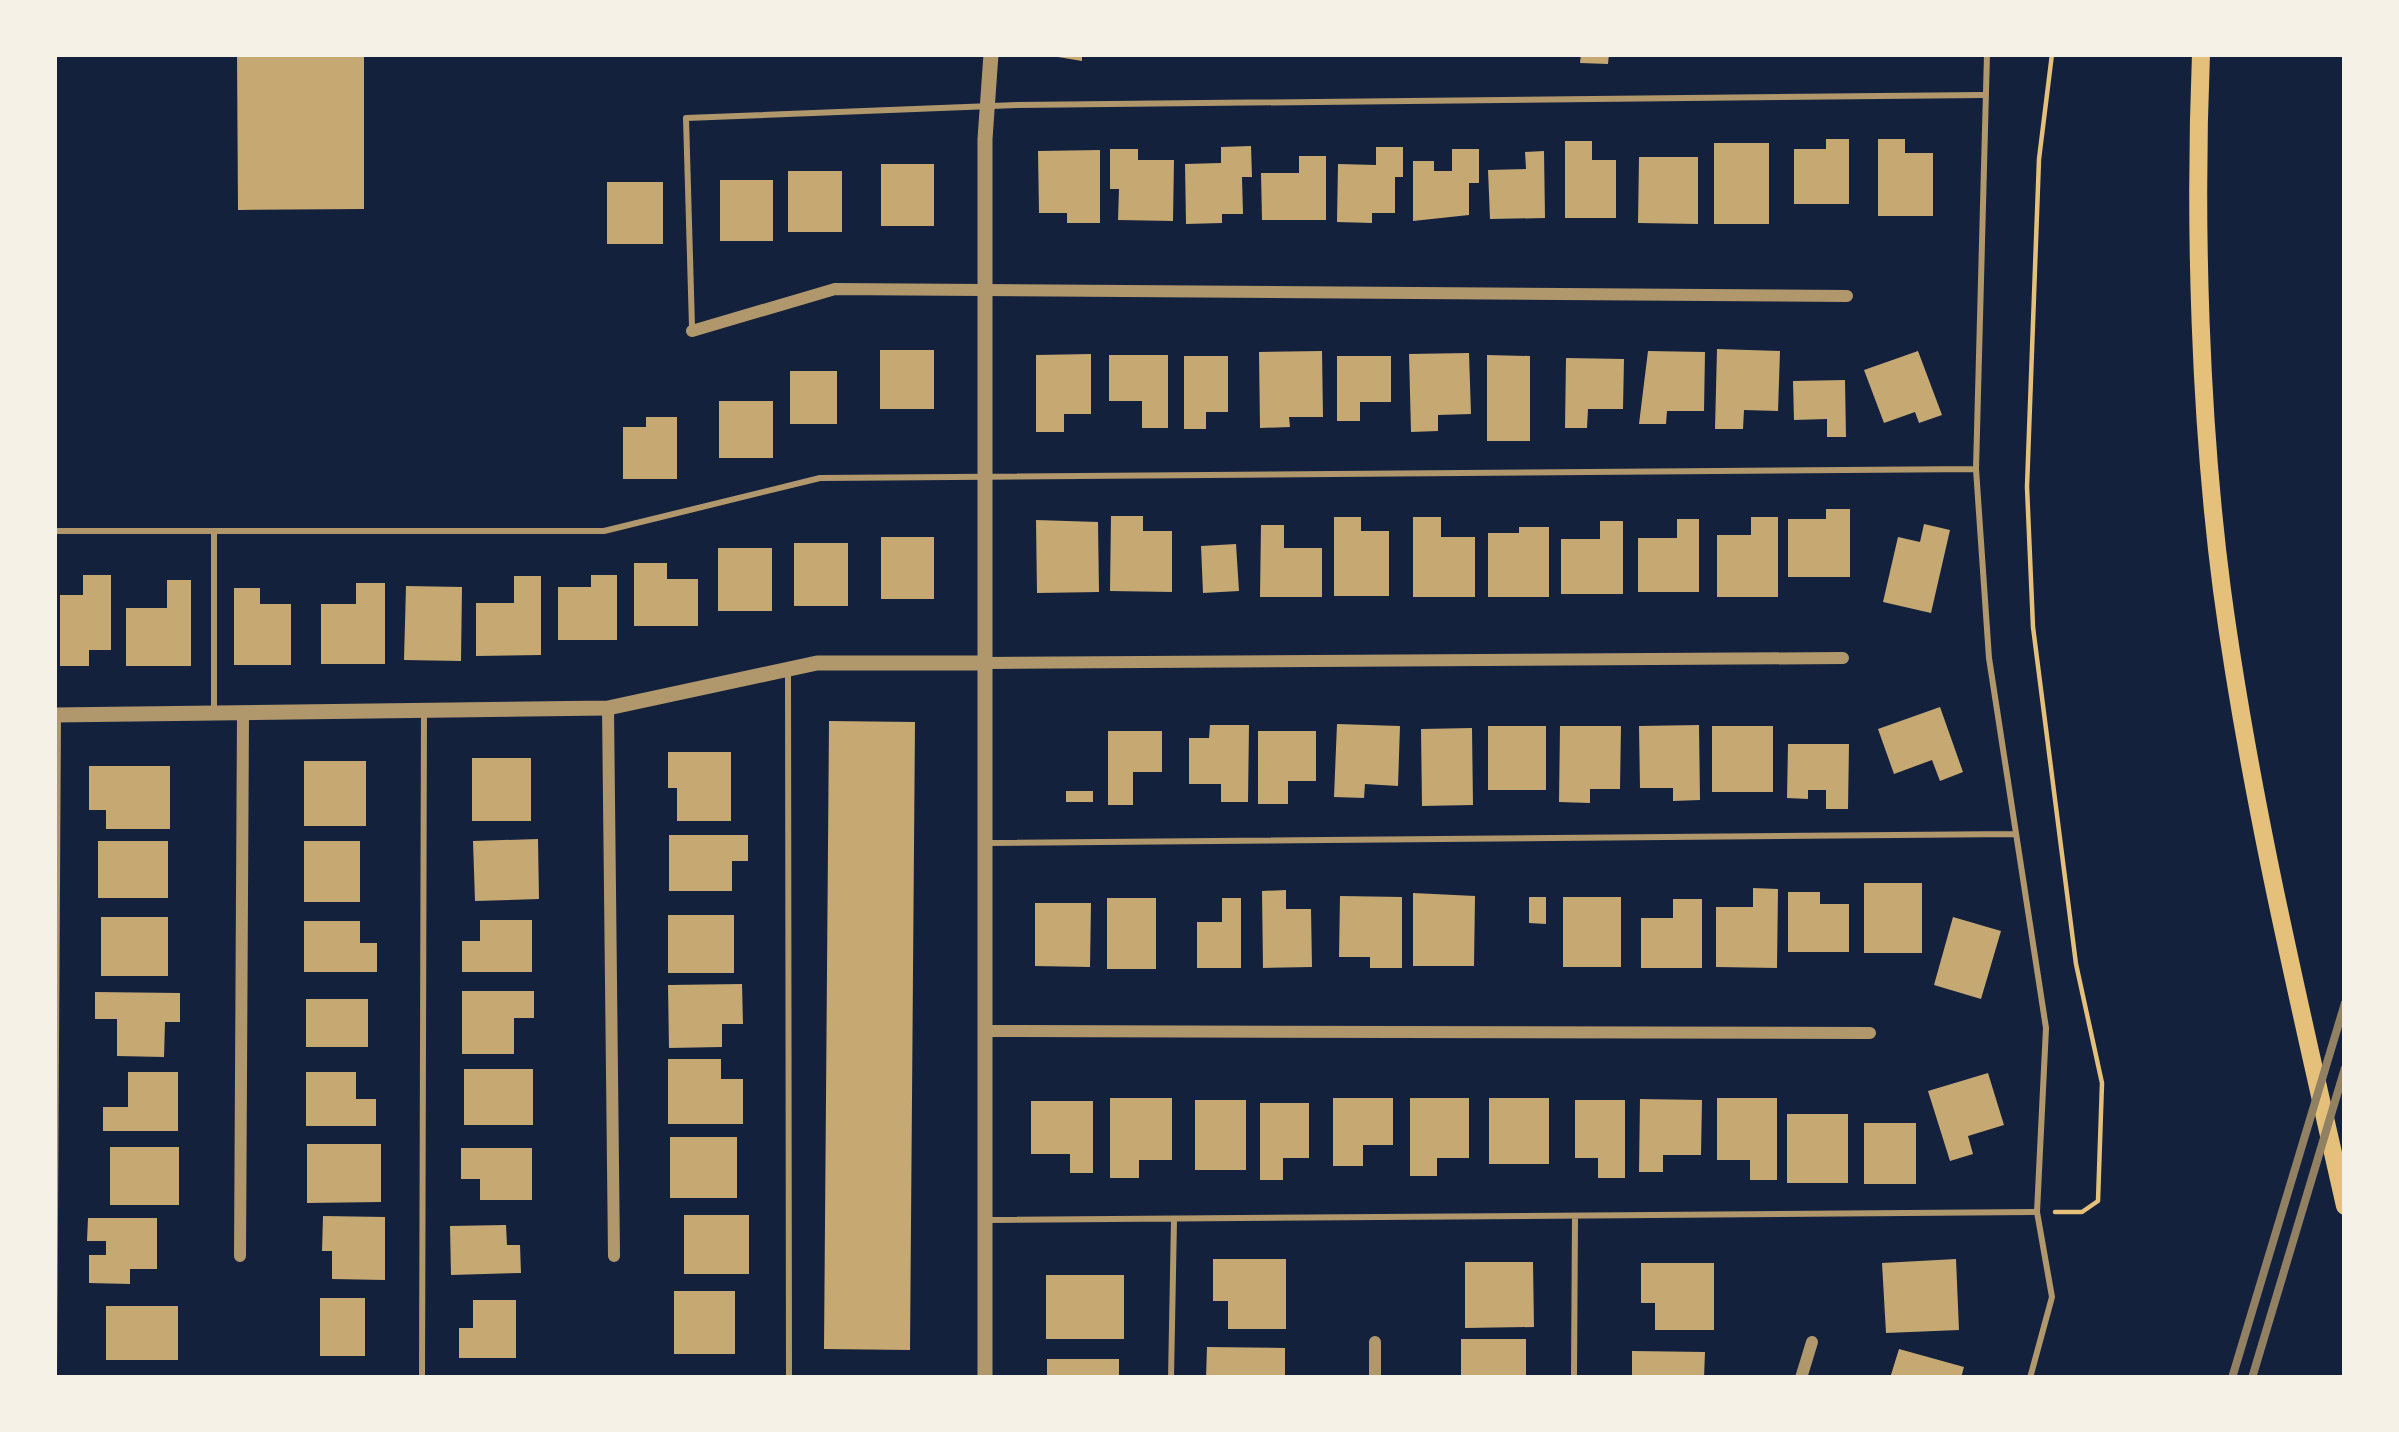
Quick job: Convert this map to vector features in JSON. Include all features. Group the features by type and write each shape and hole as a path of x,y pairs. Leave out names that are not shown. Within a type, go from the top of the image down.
{"main road":[{"path":"2201,54 2202,308 2222,588 2276,902 2345,1206"}],"street":[{"path":"985,1378 983,663 991,54"},
{"path":"692,331 836,289 1847,296"},
{"path":"56,715 608,708 818,663 1844,658"},
{"path":"608,708 614,1256"},
{"path":"240,1256 243,714"},
{"path":"987,1031 1870,1033"},
{"path":"1375,1342 1375,1378"},
{"path":"1801,1378 1812,1342"}],"lane":[{"path":"1987,54 1982,95 1976,469 1989,658 2046,1028 2037,1211 2052,1297 2030,1378"},
{"path":"692,331 686,118 988,109 1982,95"},
{"path":"54,530 604,530 820,478 1976,469"},
{"path":"214,530 214,714"},
{"path":"788,670 789,1378"},
{"path":"422,1378 424,711"},
{"path":"54,1378 56,715"},
{"path":"985,843 2015,834"},
{"path":"986,1220 2037,1211"},
{"path":"1574,1378 1575,1216"},
{"path":"1171,1378 1174,1219"}],"path":[{"path":"2037,1211 2082,1212 2098,1201 2102,1083 2076,964 2033,627 2029,440 2039,159 2052,54"}],"building":[{"path":"237,54 364,54 364,209 238,210"},
{"path":"1040,54 1082,54 1082,61"},
{"path":"1581,54 1609,54 1608,64 1580,63"},
{"path":"1826,139 1849,139 1849,204 1794,204 1794,149 1826,149"},
{"path":"1878,139 1905,139 1905,153 1933,153 1933,216 1878,216"},
{"path":"1565,141 1592,141 1592,160 1616,160 1616,218 1565,218"},
{"path":"1714,143 1769,143 1769,224 1714,224"},
{"path":"1251,146 1252,177 1242,177 1243,214 1222,214 1222,223 1186,224 1185,164 1221,163 1221,147"},
{"path":"1376,147 1403,147 1403,177 1395,177 1395,213 1372,213 1372,223 1337,222 1338,164 1376,165"},
{"path":"1110,149 1138,149 1138,160 1174,160 1173,221 1118,220 1119,189 1110,189"},
{"path":"1452,149 1479,149 1479,183 1469,183 1469,215 1413,221 1413,161 1434,161 1434,171 1452,171"},
{"path":"1100,150 1100,223 1067,223 1067,213 1039,213 1038,151"},
{"path":"1544,151 1545,218 1490,219 1488,170 1526,169 1525,152"},
{"path":"1299,156 1326,156 1326,220 1262,220 1261,173 1299,173"},
{"path":"1639,157 1698,157 1698,224 1638,223"},
{"path":"881,164 934,164 934,226 881,226"},
{"path":"788,171 842,171 842,232 788,232"},
{"path":"720,180 773,180 773,241 720,241"},
{"path":"607,182 663,182 663,244 607,244"},
{"path":"1717,349 1780,351 1778,411 1744,410 1743,429 1715,429"},
{"path":"880,350 934,350 934,409 880,409"},
{"path":"1322,351 1323,417 1289,417 1290,427 1260,428 1259,352"},
{"path":"1648,351 1705,352 1704,411 1667,411 1666,424 1639,424"},
{"path":"1918,351 1942,415 1919,423 1915,412 1884,423 1864,370"},
{"path":"1469,353 1471,414 1438,415 1438,431 1411,432 1409,354"},
{"path":"1091,354 1091,414 1064,414 1064,432 1036,432 1036,355"},
{"path":"1109,355 1168,355 1168,428 1142,428 1142,401 1109,401"},
{"path":"1487,355 1530,356 1530,441 1487,441"},
{"path":"1184,356 1228,356 1228,412 1206,412 1206,429 1184,429"},
{"path":"1337,356 1391,356 1391,402 1360,402 1360,421 1337,421"},
{"path":"1566,358 1624,359 1623,409 1588,409 1587,428 1565,428"},
{"path":"790,371 837,371 837,424 790,424"},
{"path":"1845,380 1846,437 1827,437 1827,419 1794,420 1793,381"},
{"path":"719,401 773,401 773,458 719,458"},
{"path":"646,417 677,417 677,479 623,479 623,427 646,427"},
{"path":"1826,509 1850,509 1850,577 1788,577 1788,519 1826,519"},
{"path":"1111,516 1143,516 1143,531 1172,531 1172,592 1110,591"},
{"path":"1334,517 1361,517 1361,531 1389,531 1389,596 1334,596"},
{"path":"1413,517 1441,517 1441,537 1475,537 1475,597 1413,597"},
{"path":"1751,517 1778,517 1778,597 1717,597 1717,535 1751,535"},
{"path":"1677,519 1699,519 1699,592 1638,592 1638,538 1677,538"},
{"path":"1036,520 1098,522 1099,592 1037,593"},
{"path":"1600,521 1623,521 1623,594 1561,594 1561,539 1600,539"},
{"path":"1924,524 1950,530 1931,613 1883,602 1898,537 1920,542"},
{"path":"1261,525 1284,525 1284,548 1322,548 1322,597 1260,597"},
{"path":"1519,527 1549,527 1549,597 1488,597 1488,533 1519,533"},
{"path":"881,537 934,537 934,599 881,599"},
{"path":"794,543 848,543 848,606 794,606"},
{"path":"1236,544 1239,591 1203,593 1201,546"},
{"path":"718,548 772,548 772,611 718,611"},
{"path":"634,563 667,563 667,579 698,579 698,626 634,626"},
{"path":"83,575 111,575 111,650 89,650 89,666 60,666 60,595 83,595"},
{"path":"591,575 617,575 617,640 558,640 558,587 591,587"},
{"path":"514,576 541,576 541,655 476,656 476,603 514,603"},
{"path":"167,580 191,580 191,666 126,666 126,608 167,608"},
{"path":"356,583 385,583 385,664 321,664 321,604 356,604"},
{"path":"406,586 462,587 461,661 404,660"},
{"path":"234,588 260,588 260,604 291,604 291,665 234,665"},
{"path":"1940,707 1963,772 1940,781 1932,760 1894,774 1878,729"},
{"path":"829,721 915,722 910,1350 824,1349"},
{"path":"1337,724 1400,726 1398,786 1365,784 1364,798 1334,797"},
{"path":"1210,725 1249,725 1248,802 1221,802 1221,784 1189,784 1189,738 1209,738"},
{"path":"1699,725 1700,800 1673,801 1673,788 1640,788 1639,726"},
{"path":"1488,726 1546,726 1546,790 1488,790"},
{"path":"1560,726 1621,726 1620,789 1590,789 1590,803 1559,802"},
{"path":"1712,726 1773,726 1773,792 1712,792"},
{"path":"1472,728 1473,805 1422,806 1421,729"},
{"path":"1108,731 1162,731 1162,772 1133,772 1133,805 1108,805"},
{"path":"1258,731 1316,731 1316,781 1288,781 1288,804 1258,804"},
{"path":"1788,744 1849,744 1848,809 1826,809 1826,790 1808,790 1808,799 1787,798"},
{"path":"668,752 731,752 731,821 677,821 677,788 668,788"},
{"path":"472,758 531,758 531,821 472,821"},
{"path":"304,761 366,761 366,826 304,826"},
{"path":"89,766 170,766 170,829 106,829 106,810 89,810"},
{"path":"1066,791 1093,791 1093,802 1066,802"},
{"path":"669,835 748,835 748,861 732,861 732,891 669,891"},
{"path":"538,839 539,899 475,901 473,841"},
{"path":"98,841 168,841 168,898 98,898"},
{"path":"304,841 360,841 360,902 304,902"},
{"path":"1864,883 1922,883 1922,953 1864,953"},
{"path":"1753,888 1778,889 1777,968 1716,967 1716,907 1753,907"},
{"path":"1286,890 1286,909 1311,909 1312,967 1263,968 1262,891"},
{"path":"1788,892 1820,892 1820,904 1849,904 1849,952 1788,952"},
{"path":"1413,893 1475,896 1474,966 1413,966"},
{"path":"1340,896 1402,897 1402,968 1370,968 1370,957 1339,957"},
{"path":"1529,897 1546,897 1546,924 1529,923"},
{"path":"1563,897 1621,897 1621,967 1563,967"},
{"path":"1107,898 1156,898 1156,969 1107,969"},
{"path":"1222,898 1241,898 1241,968 1197,968 1197,922 1222,922"},
{"path":"1673,899 1702,899 1702,968 1641,968 1641,918 1673,918"},
{"path":"1035,903 1091,903 1090,967 1035,966"},
{"path":"668,915 734,915 734,973 668,973"},
{"path":"101,917 168,917 168,976 101,976"},
{"path":"1953,917 2001,931 1981,999 1934,985"},
{"path":"480,920 532,920 532,972 462,972 462,941 480,941"},
{"path":"304,921 360,921 360,943 377,943 377,972 304,972"},
{"path":"742,984 743,1024 722,1024 722,1047 669,1048 668,985"},
{"path":"462,991 534,991 534,1018 514,1018 514,1054 462,1054"},
{"path":"95,992 180,993 180,1022 165,1022 164,1057 117,1056 117,1019 95,1019"},
{"path":"306,999 368,999 368,1047 306,1047"},
{"path":"668,1059 721,1059 721,1079 743,1079 743,1124 668,1124"},
{"path":"464,1069 533,1069 533,1125 464,1125"},
{"path":"128,1072 178,1072 178,1131 103,1131 103,1107 128,1107"},
{"path":"306,1072 356,1072 356,1099 376,1099 376,1126 306,1126"},
{"path":"1988,1073 2004,1125 1968,1136 1973,1154 1950,1161 1928,1091"},
{"path":"1110,1098 1172,1098 1172,1160 1139,1160 1139,1178 1110,1178"},
{"path":"1333,1098 1393,1098 1393,1145 1363,1145 1363,1166 1333,1166"},
{"path":"1410,1098 1469,1098 1469,1158 1437,1158 1437,1176 1410,1176"},
{"path":"1489,1098 1549,1098 1549,1164 1489,1164"},
{"path":"1717,1098 1777,1098 1777,1180 1750,1180 1750,1160 1717,1160"},
{"path":"1640,1099 1702,1100 1701,1155 1663,1155 1663,1172 1639,1172"},
{"path":"1195,1100 1246,1100 1246,1170 1195,1170"},
{"path":"1575,1100 1625,1100 1625,1178 1598,1178 1598,1158 1575,1158"},
{"path":"1031,1101 1093,1101 1093,1173 1070,1173 1070,1154 1031,1154"},
{"path":"1260,1103 1309,1103 1309,1158 1283,1158 1283,1180 1260,1180"},
{"path":"1787,1114 1848,1114 1848,1183 1787,1183"},
{"path":"1864,1123 1916,1123 1916,1184 1864,1184"},
{"path":"670,1137 737,1137 737,1198 670,1198"},
{"path":"307,1144 381,1144 381,1202 307,1203"},
{"path":"110,1147 179,1147 179,1205 110,1205"},
{"path":"461,1148 532,1148 532,1200 480,1200 480,1179 461,1179"},
{"path":"684,1215 749,1215 749,1274 684,1274"},
{"path":"323,1216 385,1217 385,1280 332,1279 332,1251 322,1251"},
{"path":"88,1218 157,1218 157,1269 130,1269 130,1284 89,1283 89,1255 106,1255 106,1241 87,1241"},
{"path":"506,1225 507,1245 520,1245 521,1273 451,1275 450,1226"},
{"path":"1213,1259 1286,1259 1286,1329 1228,1329 1228,1301 1213,1301"},
{"path":"1956,1259 1959,1330 1886,1333 1882,1263"},
{"path":"1465,1262 1533,1262 1534,1327 1465,1328"},
{"path":"1641,1263 1714,1263 1714,1330 1655,1330 1655,1303 1641,1303"},
{"path":"1046,1275 1124,1275 1124,1339 1046,1339"},
{"path":"674,1291 735,1291 735,1354 674,1354"},
{"path":"320,1298 365,1298 365,1356 320,1356"},
{"path":"473,1300 516,1300 516,1358 459,1358 459,1328 473,1328"},
{"path":"106,1306 178,1306 178,1360 106,1360"},
{"path":"1461,1339 1526,1339 1526,1378 1461,1378"},
{"path":"1207,1347 1285,1348 1285,1378 1206,1378"},
{"path":"1899,1349 1964,1367 1961,1378 1890,1378"},
{"path":"1632,1351 1705,1352 1704,1378 1632,1378"},
{"path":"1047,1359 1119,1359 1119,1378 1047,1378"}],"railway":[{"path":"2232,1378 2345,1003"},
{"path":"2252,1378 2345,1068"}]}
